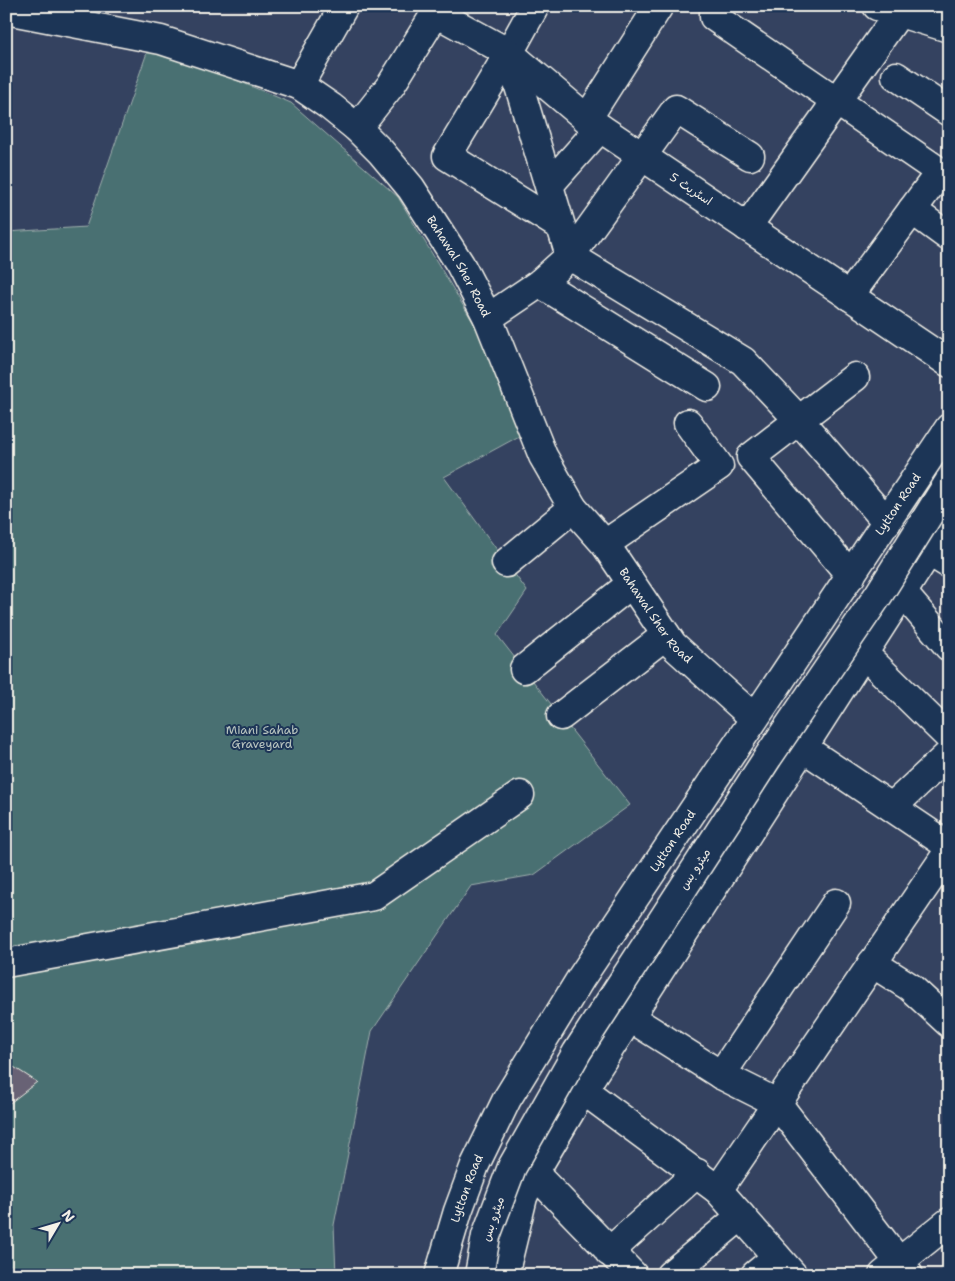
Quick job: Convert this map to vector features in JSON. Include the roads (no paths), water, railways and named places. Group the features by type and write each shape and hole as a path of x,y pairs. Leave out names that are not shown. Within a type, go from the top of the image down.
{"street":[{"path":"299,86 344,6"},
{"path":"535,6 447,156 560,226"},
{"path":"550,184 593,124 659,6"},
{"path":"714,6 714,17 940,172 849,296"},
{"path":"746,227 836,101 888,9 949,28"},
{"name":"Bahawal Sher Road","path":"6,10 161,40 299,86 331,107 357,128 381,152 411,188 460,264 488,318 543,456 573,508 606,544 673,645 754,718"},
{"path":"357,128 391,85 438,10"},
{"name":"اسٹریٹ 5","path":"438,10 509,53 593,124 949,363"},
{"path":"509,53 550,184 560,226 570,256 743,361 798,419 887,522"},
{"path":"896,76 949,112"},
{"path":"488,318 540,283 570,256 676,109 750,156"},
{"path":"912,210 949,237"},
{"path":"540,283 707,387"},
{"path":"851,576 751,456 855,377"},
{"path":"606,544 719,466 688,423"},
{"name":"Lytton Road","path":"439,1275 458,1211 475,1165 507,1099 581,978 949,428"},
{"name":"میٹرو بس","path":"479,1275 486,1236 512,1167 577,1052 762,765 879,594 949,482"},
{"path":"506,563 573,508"},
{"path":"504,1275 523,1197 534,1173 557,1133 902,592 938,557 949,520"},
{"path":"524,669 631,584"},
{"path":"902,592 949,647"},
{"path":"560,716 666,635"},
{"path":"863,653 949,737"},
{"path":"802,747 949,846"},
{"path":"892,808 949,754"},
{"path":"6,963 374,896 520,795"},
{"path":"718,1190 949,851"},
{"path":"722,1075 836,904"},
{"path":"872,963 910,987 949,1023"},
{"path":"630,1018 722,1075 777,1103 897,1270 947,1226"},
{"path":"583,1090 718,1190 785,1266 755,1275"},
{"path":"507,1099 557,1133"},
{"path":"534,1173 632,1275"},
{"path":"609,1252 697,1173"},
{"path":"670,1275 742,1216"}],"park label":[{"name":"Miani Sahab Graveyard","path":"262,737"}]}
